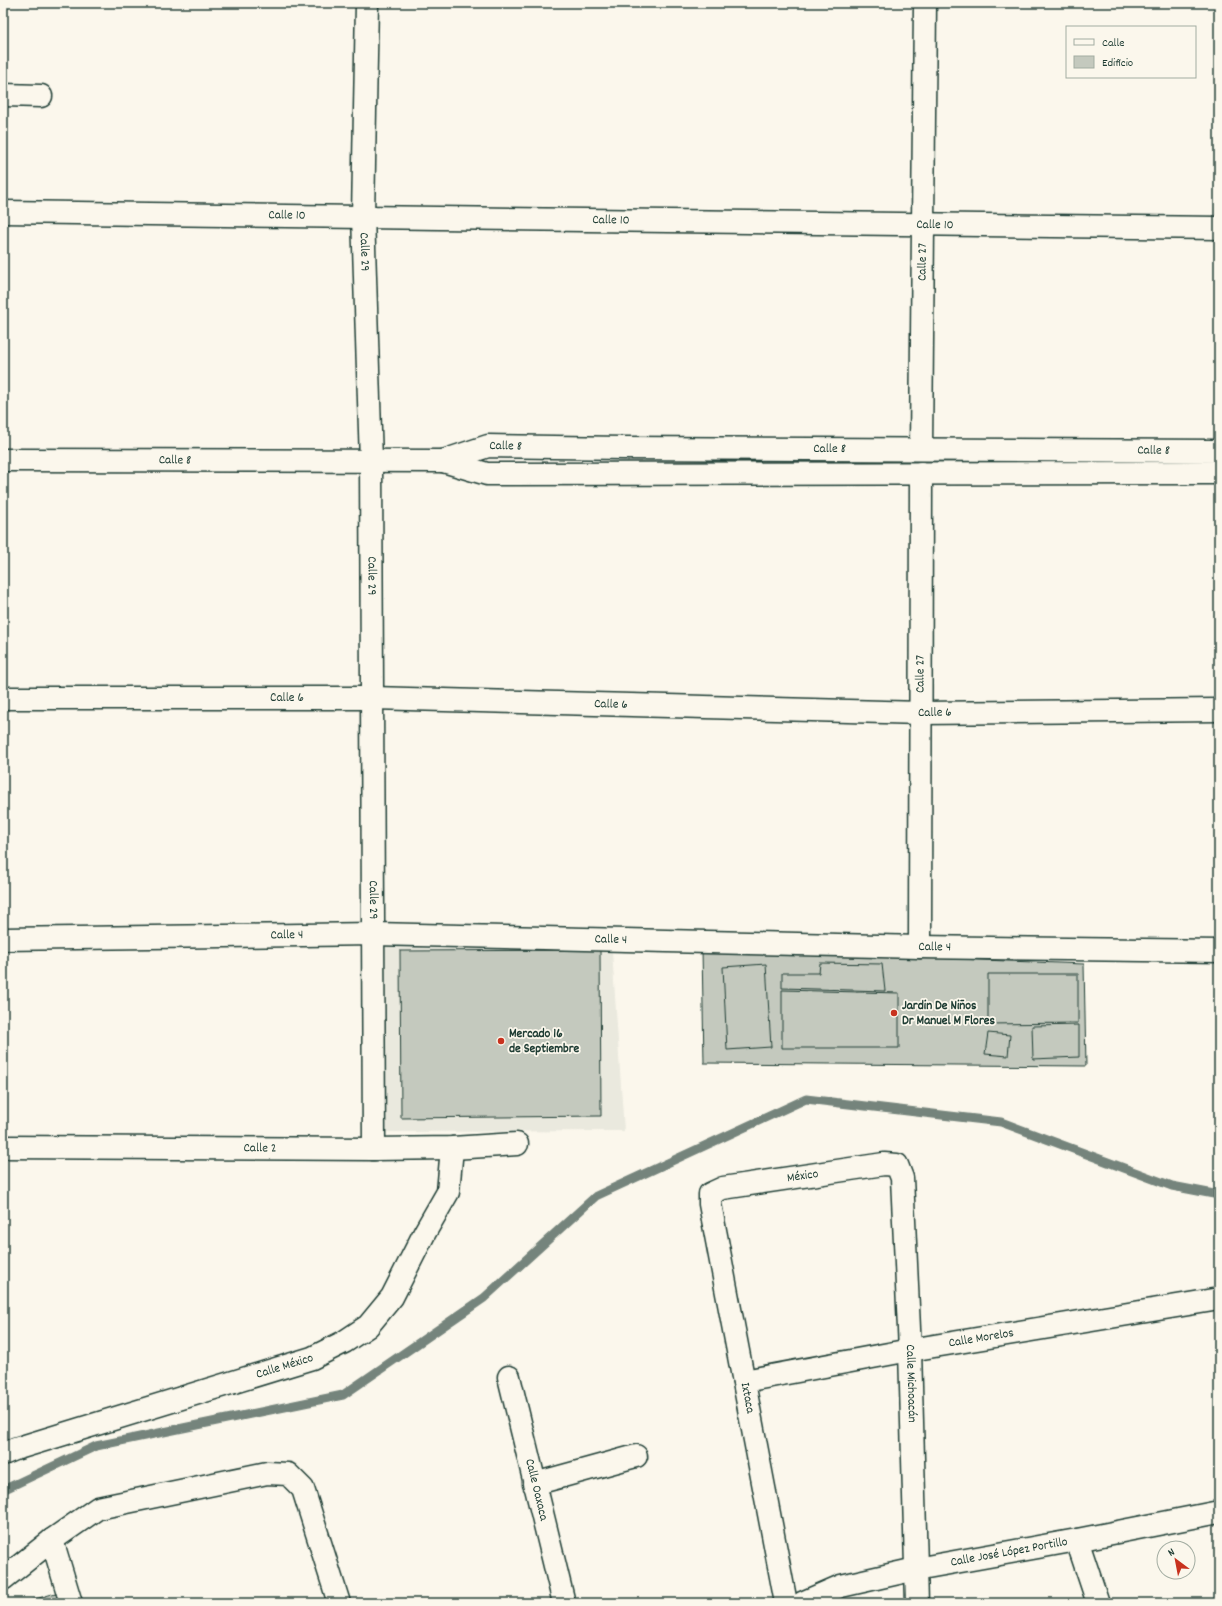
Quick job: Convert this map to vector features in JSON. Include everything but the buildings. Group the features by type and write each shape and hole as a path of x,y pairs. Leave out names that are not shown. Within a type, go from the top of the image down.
{"street":[{"name":"Calle 29","path":"368,3 363,216 371,461 374,1149"},
{"name":"Calle 27","path":"921,449 925,3"},
{"path":"3,95 41,96"},
{"name":"Calle 10","path":"3,212 363,216 922,226 1219,228"},
{"name":"Calle 8","path":"443,461 488,446 631,448 1219,450"},
{"name":"Calle 8","path":"3,460 443,461 487,474 1219,473"},
{"name":"Calle 27","path":"920,948 921,473"},
{"name":"Calle 6","path":"3,698 373,698 921,713 1219,710"},
{"name":"Calle 4","path":"3,939 374,934 920,948 1219,951"},
{"name":"Calle 2","path":"3,1147 374,1149 452,1148 517,1144"},
{"name":"Calle México","path":"3,1454 15,1449 312,1358 344,1342 368,1326 392,1296 425,1232 448,1192 452,1148"},
{"name":"México","path":"710,1194 730,1187 884,1164 897,1165"},
{"name":"Calle Michoacán","path":"897,1165 902,1178 910,1350 917,1603"},
{"name":"Ixtaca","path":"710,1194 786,1603"},
{"name":"Calle Morelos","path":"744,1381 910,1350 1219,1300"},
{"name":"Calle Oaxaca","path":"509,1377 564,1603"},
{"path":"534,1484 636,1456"},
{"path":"3,1579 52,1540 98,1508 267,1472 288,1474 303,1489 339,1603"},
{"name":"Calle José López Portillo","path":"802,1603 841,1586 916,1569 1077,1540 1219,1512"},
{"path":"52,1540 71,1603"},
{"path":"1077,1540 1098,1603"}],"shaded area":[{"name":"Mercado 16 de Septiembre","path":"382,941 612,951 624,1131 386,1132"}],"waterway":[{"path":"3,1490 96,1446 343,1395 484,1298 596,1196 806,1099 1001,1122 1172,1186 1219,1195"}],"place":[{"name":"Jardin De Niños Dr Manuel M Flores","path":"894,1013"},
{"name":"Mercado 16 de Septiembre","path":"501,1041"}]}
